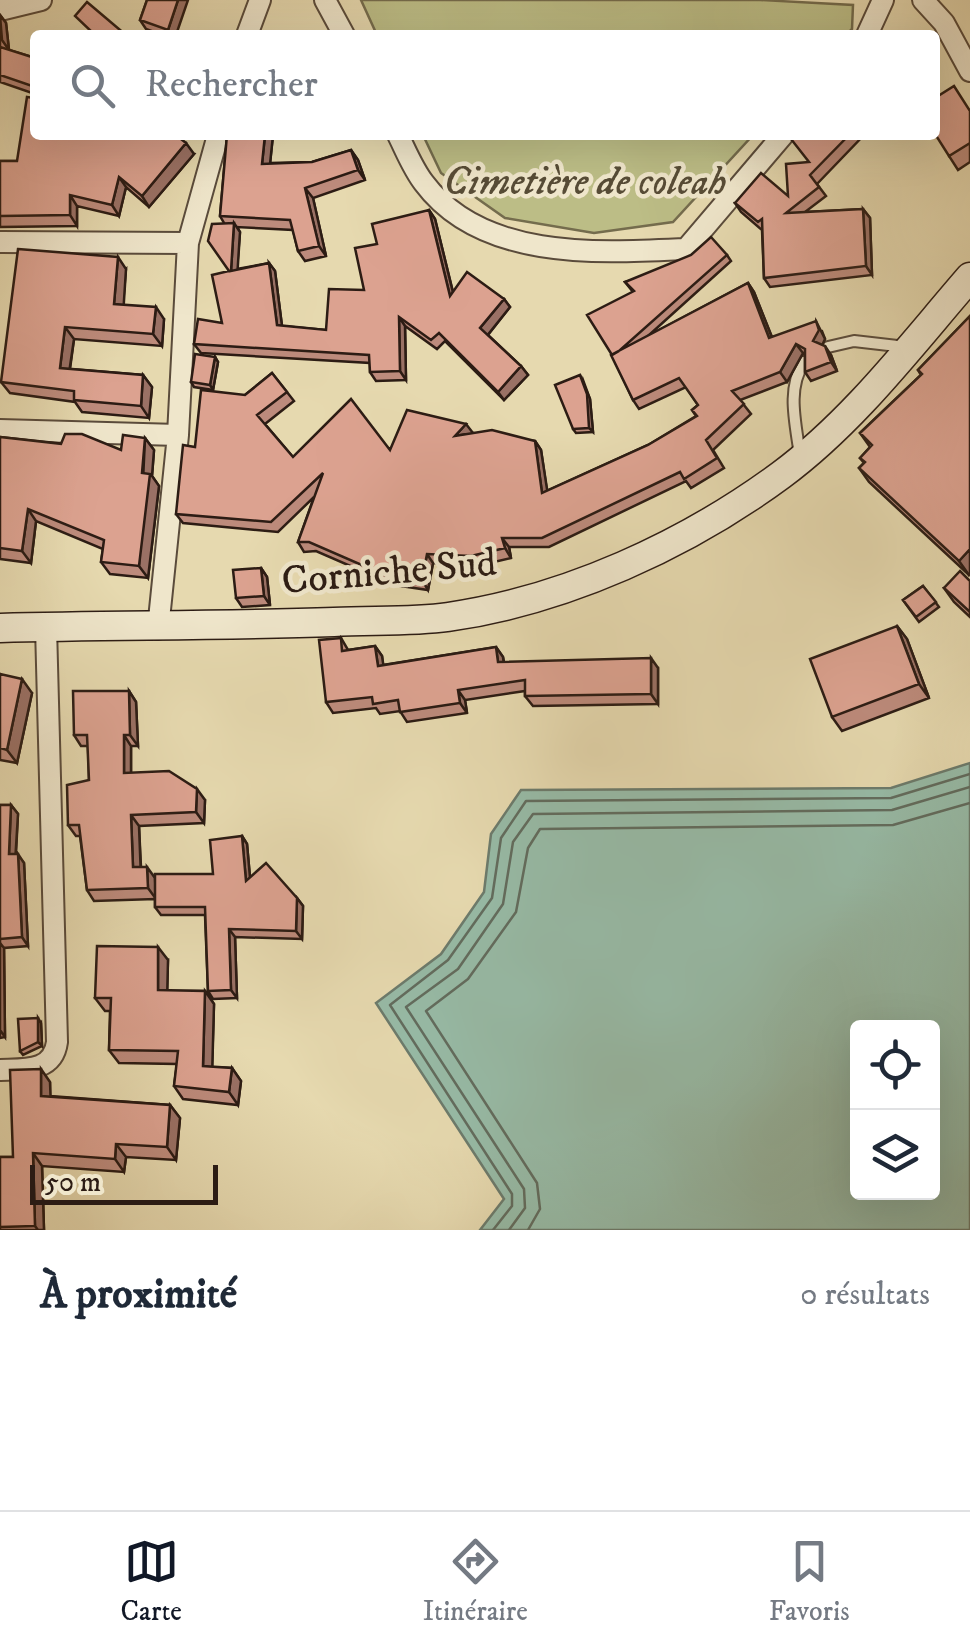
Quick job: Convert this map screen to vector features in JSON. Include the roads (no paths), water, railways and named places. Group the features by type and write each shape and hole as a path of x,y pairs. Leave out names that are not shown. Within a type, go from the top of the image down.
{"main road":[{"name":"Corniche Sud","path":"0,628 158,629 446,617 527,600 599,575 676,539 782,474 873,389 970,277"}],"street":[{"path":"0,10 41,0"},
{"path":"249,30 260,0"},
{"path":"324,0 341,30"},
{"path":"869,30 883,0"},
{"path":"923,0 944,23 970,70"},
{"path":"158,629 178,435 188,243 217,140"},
{"path":"401,140 425,185 474,225 529,244 607,253 686,250 779,140"},
{"path":"0,242 188,243"},
{"path":"0,430 178,435"},
{"path":"0,1070 32,1070 48,1063 56,1054 46,627"}],"lane":[{"path":"828,347 854,341 910,347"},
{"path":"800,457 793,396 794,378 804,362"}],"water":[{"path":"970,763 970,1230 480,1230 504,1199 376,1003 441,954 484,892 491,834 521,790 891,788"}],"park label":[{"name":"Cimetière de coleah","path":"585,183"}]}
